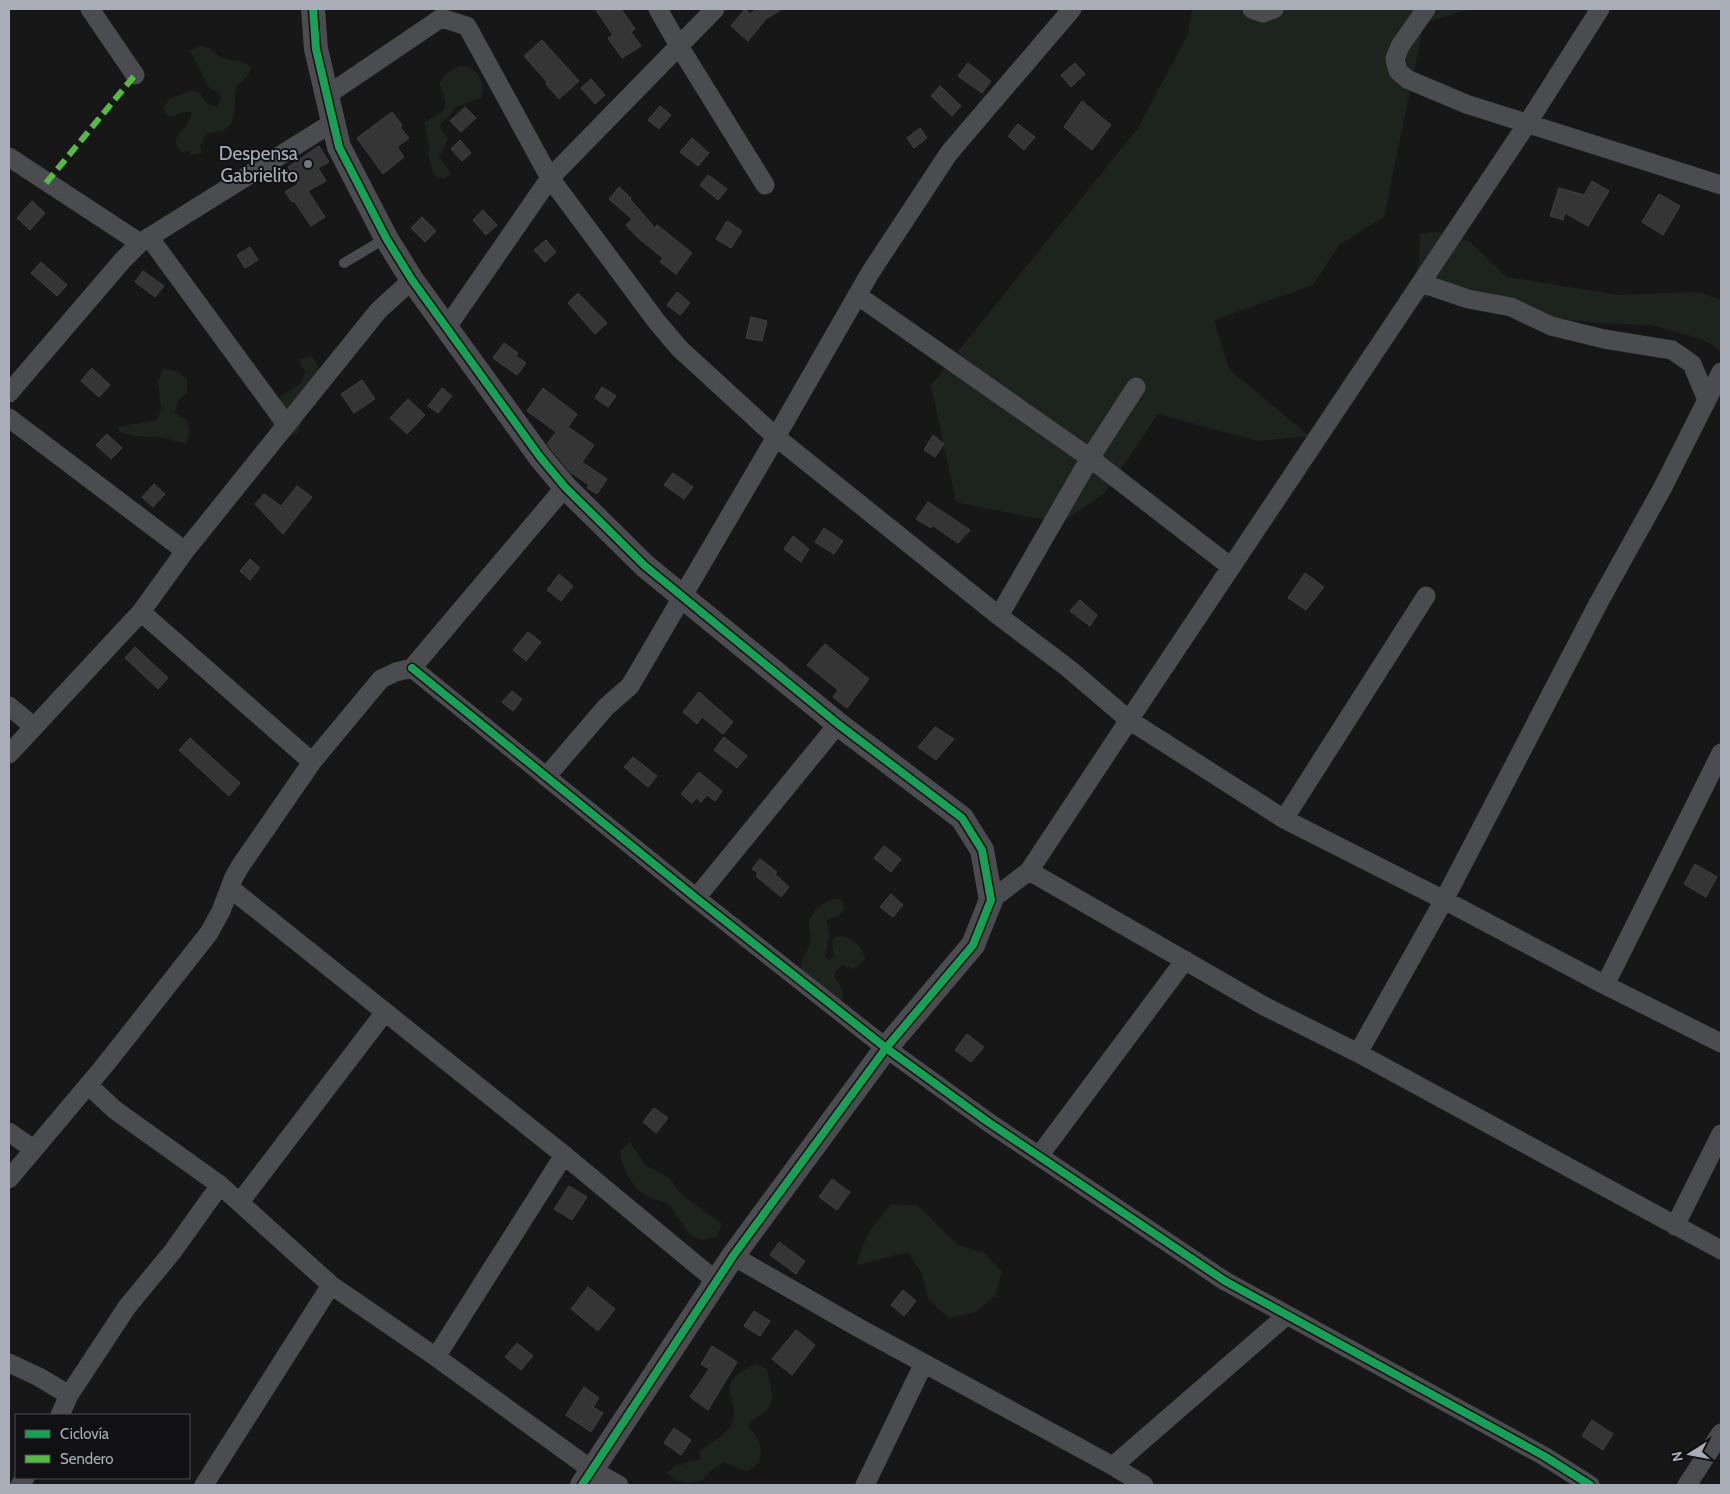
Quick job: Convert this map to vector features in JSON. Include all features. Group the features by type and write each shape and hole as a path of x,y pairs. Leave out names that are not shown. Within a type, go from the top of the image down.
{"street":[{"path":"90,9 135,76"},
{"path":"313,9 316,49 339,147 386,238 412,280 540,457 565,487 645,566 838,724 962,818 982,850 991,900"},
{"path":"658,9 765,185"},
{"path":"447,328 550,178 715,9"},
{"path":"546,777 606,707 630,686 870,273 949,153 1072,9"},
{"path":"1252,9 1263,13 1274,9"},
{"path":"1426,9 1400,46 1395,59 1398,71 1406,79 1466,104 1721,185"},
{"path":"587,1478 733,1256 886,1048 973,945 991,900 1029,871 1527,124 1600,9"},
{"path":"326,96 442,18 467,26 550,178 668,336 701,369 776,437 999,616 1068,668 1129,720 1284,819 1444,900 1605,985 1721,1042"},
{"path":"9,393 122,260 145,240 332,123"},
{"path":"9,157 145,240 286,424"},
{"path":"9,754 140,612 185,551 378,311 412,280"},
{"path":"1421,283 1468,299 1510,307 1551,326 1604,339 1672,350 1692,364 1707,400"},
{"path":"857,296 1090,458 1231,567"},
{"path":"1358,1053 1444,900 1599,602 1664,487 1721,372"},
{"path":"999,616 1090,458 1136,387"},
{"path":"9,418 185,551"},
{"path":"9,1179 88,1085 209,933 222,911 241,865 312,762 381,678 412,668 565,487"},
{"path":"1284,819 1426,596"},
{"path":"140,612 312,762"},
{"path":"412,668 696,898 886,1048 988,1122 1225,1281 1544,1456 1590,1485"},
{"path":"9,706 34,727"},
{"path":"696,898 838,724"},
{"path":"1605,985 1721,753"},
{"path":"1029,871 1264,1006 1358,1053 1721,1250"},
{"path":"230,888 564,1155 716,1281"},
{"path":"1039,1156 1185,960"},
{"path":"240,1202 385,1012"},
{"path":"88,1085 115,1110 220,1185 331,1285 436,1357 587,1478 619,1485"},
{"path":"9,1132 33,1149"},
{"path":"1675,1226 1721,1134"},
{"path":"436,1357 564,1155"},
{"path":"60,1414 69,1395 127,1307 173,1251 220,1185"},
{"path":"733,1256 924,1364 1113,1466 1144,1485"},
{"path":"204,1485 331,1285"},
{"path":"1113,1466 1287,1315"},
{"path":"9,1363 39,1377 69,1395"},
{"path":"865,1485 924,1364"},
{"path":"1687,1485 1721,1434"}],"lane":[{"path":"344,262 386,238"}],"shaded area":[{"path":"1192,9 1469,9 1424,23 1384,217 1340,244 1313,285 1214,320 1229,369 1309,436 1258,441 1158,414 1104,494 1061,523 956,502 931,385 1138,128 1188,34"},
{"path":"202,46 223,58 243,62 251,67 246,78 236,89 234,116 230,125 221,131 206,134 200,146 202,153 188,155 192,151 181,152 176,141 190,119 191,112 184,112 172,117 166,114 164,108 168,100 192,90 199,92 208,104 218,106 221,100 220,94 209,88 190,50"},
{"path":"459,66 471,69 479,76 482,86 481,98 456,107 448,118 442,122 440,128 448,138 439,158 451,174 445,178 437,178 433,173 428,154 430,148 425,122 443,111 445,103 439,83 448,73"},
{"path":"1445,231 1470,242 1507,277 1617,295 1698,292 1721,300 1721,350 1701,339 1652,325 1599,323 1520,315 1495,306 1474,290 1448,288 1424,299 1399,296 1415,275 1420,252 1420,234"},
{"path":"311,356 325,379 316,405 304,407 302,422 297,434 284,436 272,430 269,418 271,402 301,384 305,372 299,360"},
{"path":"163,369 176,371 187,379 187,392 178,401 175,413 187,420 189,432 186,444 161,437 135,436 120,432 117,427 157,420 161,408 158,381"},
{"path":"837,898 843,902 844,909 840,915 827,920 829,936 825,956 830,961 834,956 832,942 835,937 845,937 858,945 865,959 854,969 842,965 836,971 834,977 840,985 843,994 842,1000 836,1002 801,972 801,968 811,940 810,918 816,910 828,901"},
{"path":"630,1142 645,1165 670,1178 677,1190 687,1199 722,1224 717,1236 702,1239 692,1236 669,1205 647,1196 636,1188 625,1171 620,1151"},
{"path":"892,1204 918,1206 958,1245 984,1253 1002,1272 995,1296 975,1312 949,1318 928,1299 922,1274 908,1252 857,1265 862,1247 870,1232"},
{"path":"756,1364 767,1369 772,1397 769,1407 747,1425 759,1442 761,1451 759,1463 748,1471 724,1463 712,1469 703,1480 690,1483 677,1481 666,1473 676,1466 700,1459 700,1451 729,1429 734,1416 730,1386 733,1379 741,1372"}],"building":[{"path":"595,9 621,9 635,29 631,32 641,46 622,58 608,38 613,35"},
{"path":"745,9 750,14 757,9 782,9 766,19 748,41 731,26"},
{"path":"542,40 579,81 559,99 524,56"},
{"path":"968,63 991,81 982,93 958,76"},
{"path":"1075,63 1085,74 1071,87 1061,75"},
{"path":"591,79 605,95 595,104 581,88"},
{"path":"940,86 961,106 952,116 931,96"},
{"path":"1082,101 1111,125 1092,150 1064,127"},
{"path":"660,106 671,115 659,129 648,120"},
{"path":"465,107 476,118 461,132 450,121"},
{"path":"392,112 402,125 400,127 409,138 397,147 404,157 383,174 357,138"},
{"path":"1018,124 1035,137 1024,150 1008,136"},
{"path":"920,128 927,138 914,148 907,138"},
{"path":"692,138 709,153 698,166 680,152"},
{"path":"460,140 471,153 462,161 451,149"},
{"path":"319,146 329,162 318,168 326,181 308,191 325,217 311,226 294,201 292,202 285,192 298,184 288,167"},
{"path":"708,175 727,189 718,200 700,185"},
{"path":"1592,181 1609,191 1588,226 1565,213 1563,220 1550,216 1559,188 1584,195"},
{"path":"619,187 631,198 655,228 657,225 692,253 676,274 660,262 663,258 638,238 626,225 632,219 609,199"},
{"path":"1659,194 1680,206 1663,235 1642,222"},
{"path":"32,201 45,213 30,230 17,218"},
{"path":"483,210 497,225 486,235 473,220"},
{"path":"422,217 436,231 425,242 411,228"},
{"path":"727,221 742,231 731,248 716,239"},
{"path":"546,240 556,252 545,262 534,250"},
{"path":"250,247 258,260 245,268 237,255"},
{"path":"41,262 67,285 57,296 31,273"},
{"path":"143,271 164,286 155,297 135,282"},
{"path":"677,292 690,303 680,315 667,305"},
{"path":"578,293 607,323 595,334 568,303"},
{"path":"751,317 767,321 762,341 746,338"},
{"path":"504,343 518,353 516,356 526,363 517,375 493,358"},
{"path":"92,368 110,385 99,397 81,381"},
{"path":"362,380 375,399 354,413 341,394"},
{"path":"602,387 616,396 608,407 595,398"},
{"path":"442,388 452,396 438,413 428,406"},
{"path":"543,388 577,414 568,427 594,445 582,462 607,479 597,494 587,488 589,485 570,472 547,444 556,432 527,411"},
{"path":"408,399 425,415 407,434 390,418"},
{"path":"107,434 122,448 111,459 96,445"},
{"path":"933,435 944,444 935,457 924,450"},
{"path":"673,473 693,487 684,499 664,485"},
{"path":"154,484 165,494 153,507 142,497"},
{"path":"297,486 312,497 283,534 255,504 264,494 281,506"},
{"path":"928,502 970,530 958,543 932,525 931,528 916,519"},
{"path":"824,528 843,541 834,554 815,542"},
{"path":"793,536 809,549 801,562 784,549"},
{"path":"250,559 260,568 250,580 240,571"},
{"path":"1305,573 1324,587 1306,610 1288,598"},
{"path":"559,574 573,586 561,601 547,590"},
{"path":"1080,600 1097,615 1090,626 1070,611"},
{"path":"528,632 541,642 526,661 513,650"},
{"path":"825,644 869,679 847,708 833,697 838,690 807,665"},
{"path":"135,647 168,678 158,689 125,658"},
{"path":"512,691 522,699 513,711 502,702"},
{"path":"699,692 733,722 723,734 702,717 697,724 683,712"},
{"path":"935,727 954,739 936,760 918,747"},
{"path":"724,737 747,756 737,768 714,750"},
{"path":"190,738 240,783 229,796 179,750"},
{"path":"633,757 657,776 648,787 624,767"},
{"path":"699,772 722,791 715,801 707,795 701,802 696,798 692,803 681,794"},
{"path":"884,846 901,859 891,872 874,858"},
{"path":"760,859 777,872 775,874 789,887 781,897 756,876 758,873 752,869"},
{"path":"1695,864 1717,877 1706,897 1684,884"},
{"path":"891,894 903,905 893,917 880,907"},
{"path":"967,1034 984,1047 971,1062 955,1050"},
{"path":"654,1108 668,1118 656,1133 643,1122"},
{"path":"832,1179 850,1192 837,1210 819,1197"},
{"path":"569,1186 587,1197 572,1220 554,1209"},
{"path":"779,1242 805,1261 796,1274 770,1255"},
{"path":"588,1287 615,1309 598,1331 571,1309"},
{"path":"903,1290 916,1301 904,1316 891,1305"},
{"path":"754,1311 770,1321 760,1336 744,1326"},
{"path":"796,1330 815,1345 792,1375 772,1359"},
{"path":"517,1343 533,1356 521,1370 505,1357"},
{"path":"712,1346 737,1362 708,1410 690,1397 709,1369 701,1364"},
{"path":"584,1387 599,1398 593,1407 603,1413 591,1432 566,1415"},
{"path":"1592,1420 1613,1434 1603,1450 1582,1436"},
{"path":"674,1428 691,1440 681,1455 664,1443"}],"marked path":[{"path":"46,183 135,75"}],"cycle path":[{"path":"313,9 316,49 339,147 386,238 412,280 540,457 565,487 645,566 838,724 962,818 982,850 991,900 973,945 886,1048 733,1256 582,1485"},
{"path":"412,668 696,898 886,1048 988,1122 1225,1281 1544,1456 1590,1485"}],"place":[{"name":"Despensa Gabrielito","path":"308,164"}]}
